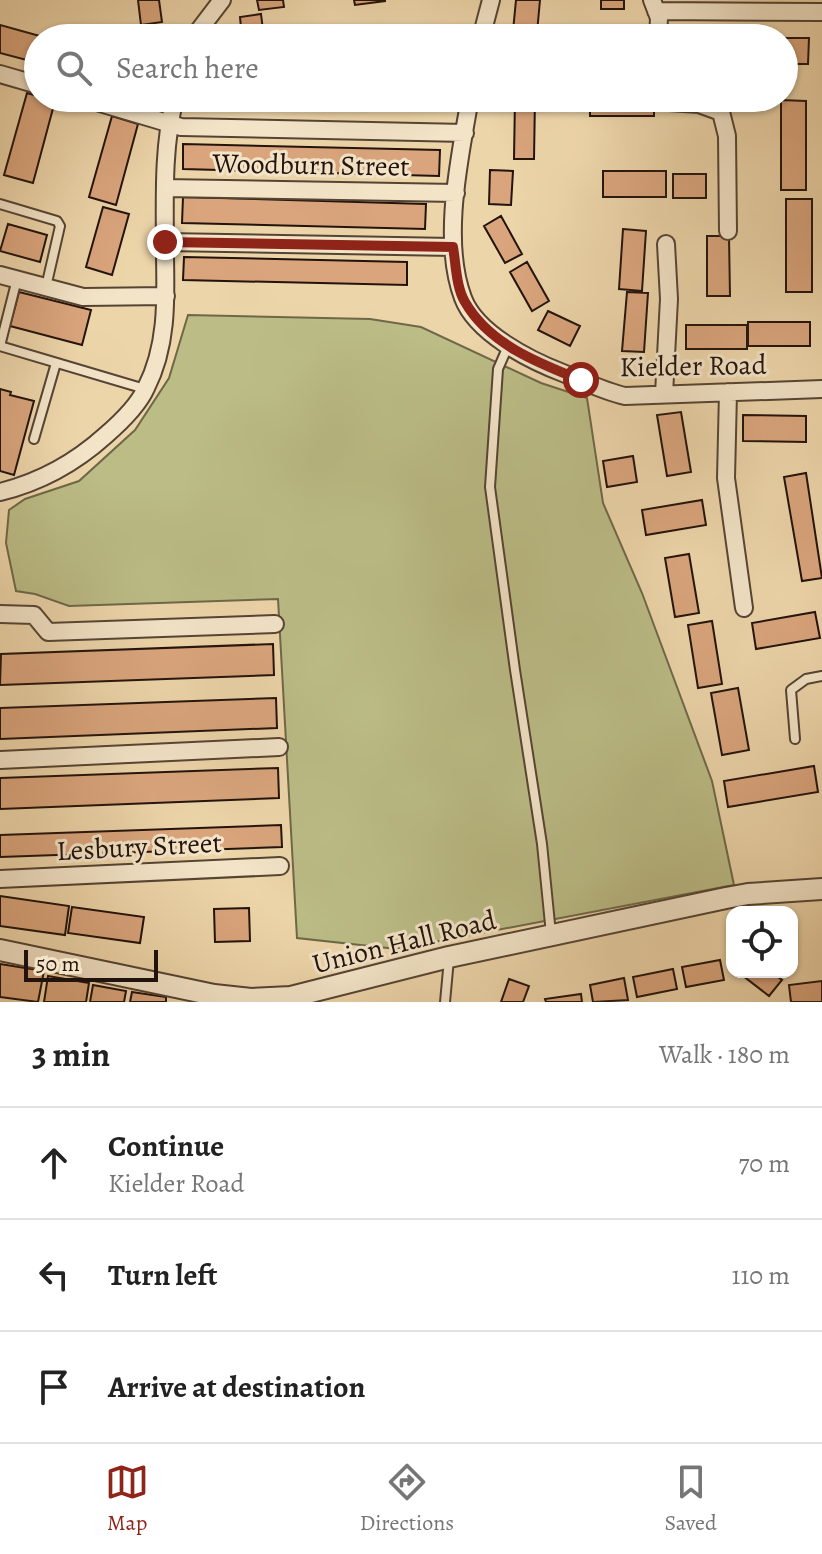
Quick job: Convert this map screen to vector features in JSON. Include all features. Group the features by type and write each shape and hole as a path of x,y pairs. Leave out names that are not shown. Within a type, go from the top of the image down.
{"street":[{"path":"204,24 222,0"},
{"path":"485,24 491,0"},
{"path":"654,5 822,12"},
{"path":"0,74 24,81"},
{"path":"131,112 181,127 465,133"},
{"path":"0,492 28,485 87,452 122,421 146,389 164,335 165,188 172,112"},
{"name":"Kielder Road","path":"468,112 456,193 453,247 463,300 479,321 508,346 539,364 604,392 625,396 822,389"},
{"path":"721,112 727,136 728,231"},
{"name":"Woodburn Street","path":"165,188 456,193"},
{"path":"165,242 453,247"},
{"path":"664,394 669,299 666,244"},
{"path":"0,275 83,297 166,296"},
{"path":"728,392 726,478 744,608"},
{"path":"0,614 34,615 48,632 275,624"},
{"path":"0,760 279,747"},
{"name":"Lesbury Street","path":"0,879 280,866"},
{"name":"Union Hall Road","path":"0,950 214,995 251,999 314,997 449,957 552,935 748,894 822,889"}],"lane":[{"path":"0,204 57,221 60,226 46,287"},
{"path":"17,279 0,346 146,389"},
{"path":"508,346 498,369 490,487 542,844 552,935"},
{"path":"34,439 56,363"},
{"path":"795,739 791,690 806,679 822,676"},
{"path":"445,1002 449,957"}],"green space":[{"path":"188,315 370,319 421,327 541,383 587,398 603,503 642,593 712,781 734,885 397,949 297,938 278,599 69,606 16,591 6,543 9,510 25,499 79,481 135,430 169,378"}],"building":[{"path":"138,0 159,0 162,22 141,24"},
{"path":"257,0 283,0 284,7 259,10"},
{"path":"354,0 385,0 385,1 355,5"},
{"path":"516,0 540,0 538,24 514,24"},
{"path":"601,0 624,0 624,9 601,9"},
{"path":"261,14 262,24 241,24 240,17"},
{"path":"0,25 24,32 24,59 0,53"},
{"path":"798,38 809,38 808,64 798,64"},
{"path":"798,101 806,101 806,190 781,190 781,112 798,112"},
{"path":"24,104 24,112 52,112 33,183 4,175"},
{"path":"515,112 535,112 534,159 514,159"},
{"path":"590,112 654,112 654,116 590,116"},
{"path":"112,116 138,124 116,205 89,197"},
{"path":"183,144 440,150 439,176 183,169"},
{"path":"490,170 513,171 511,205 489,204"},
{"path":"603,171 666,171 666,197 603,197"},
{"path":"673,174 706,174 706,198 673,198"},
{"path":"183,197 426,204 425,229 182,223"},
{"path":"786,199 812,199 812,292 786,292"},
{"path":"103,207 129,214 112,275 86,267"},
{"path":"501,216 522,254 505,263 484,226"},
{"path":"8,224 47,235 40,262 0,251"},
{"path":"623,229 646,231 642,291 619,289"},
{"path":"707,236 729,236 730,296 707,296"},
{"path":"184,257 407,262 407,285 183,280"},
{"path":"527,262 549,301 532,311 510,272"},
{"path":"19,292 91,310 82,345 10,326"},
{"path":"627,292 648,293 644,352 622,351"},
{"path":"548,311 580,326 570,346 538,330"},
{"path":"748,322 810,322 810,346 748,346"},
{"path":"686,325 747,325 747,349 686,349"},
{"path":"0,389 34,401 14,475 0,471"},
{"path":"681,412 691,472 667,476 657,415"},
{"path":"743,415 806,416 806,442 743,441"},
{"path":"633,456 637,482 607,487 603,461"},
{"path":"806,473 822,578 802,581 784,477"},
{"path":"702,500 706,525 646,535 642,510"},
{"path":"689,554 699,613 675,617 665,558"},
{"path":"815,612 820,638 756,649 752,623"},
{"path":"712,621 722,684 698,688 688,625"},
{"path":"273,644 274,675 0,685 1,654"},
{"path":"738,688 749,750 722,755 711,693"},
{"path":"276,698 277,728 0,739 0,708"},
{"path":"814,766 818,792 728,807 724,781"},
{"path":"278,768 279,798 0,809 0,778"},
{"path":"281,825 282,847 0,857 0,835"},
{"path":"0,896 69,906 65,935 0,926"},
{"path":"72,907 144,917 140,943 68,933"},
{"path":"249,908 250,941 215,942 214,909"},
{"path":"720,960 724,980 686,987 682,967"},
{"path":"0,964 44,971 38,1002 0,997"},
{"path":"673,969 677,989 637,997 633,977"},
{"path":"48,976 89,983 86,1002 44,1002"},
{"path":"624,978 628,1000 593,1002 590,985"},
{"path":"746,978 782,980 769,996"},
{"path":"509,979 529,986 523,1002 501,1002"},
{"path":"822,981 822,1002 791,1002 789,985"},
{"path":"93,985 126,991 124,1002 90,1002"},
{"path":"132,992 166,997 166,1002 130,1002"},
{"path":"581,994 582,1002 546,1002 545,999"}],"route":[{"path":"165,242 453,247 463,300 479,321 508,346 539,364 581,380"}]}
